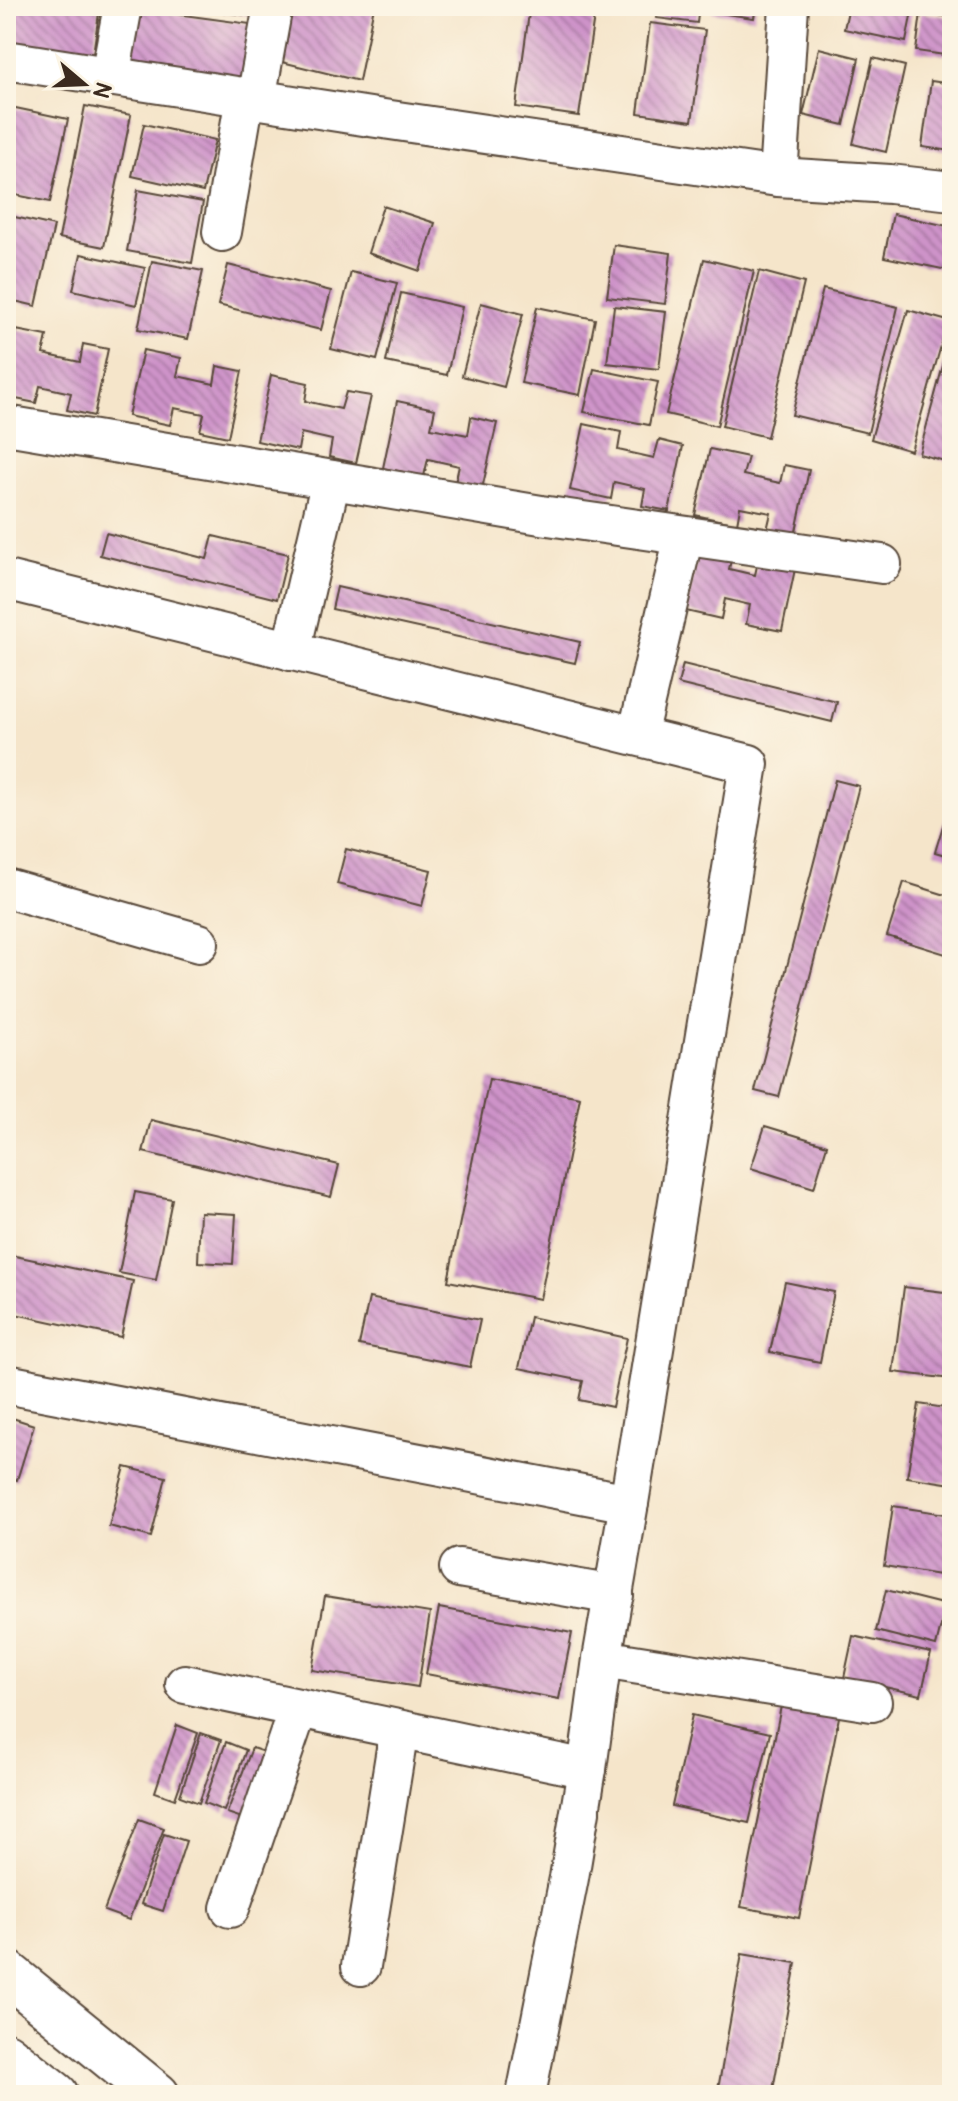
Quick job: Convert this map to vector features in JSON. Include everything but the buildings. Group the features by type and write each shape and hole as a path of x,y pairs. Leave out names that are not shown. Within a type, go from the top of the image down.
{"main road":[{"path":"6,1972 157,2095"},
{"path":"6,2055 56,2095"}],"street":[{"path":"110,76 123,6"},
{"path":"222,232 273,6"},
{"path":"778,177 789,6"},
{"path":"6,60 778,177 952,191"},
{"path":"6,425 541,515 882,564"},
{"path":"291,651 331,480"},
{"path":"637,736 684,536"},
{"path":"6,580 749,764 569,1878 526,2095"},
{"path":"6,888 199,943"},
{"path":"6,1384 629,1503"},
{"path":"459,1568 614,1595"},
{"path":"602,1659 872,1702"},
{"path":"185,1684 587,1769"},
{"path":"230,1908 298,1709"},
{"path":"361,1966 399,1730"}]}
